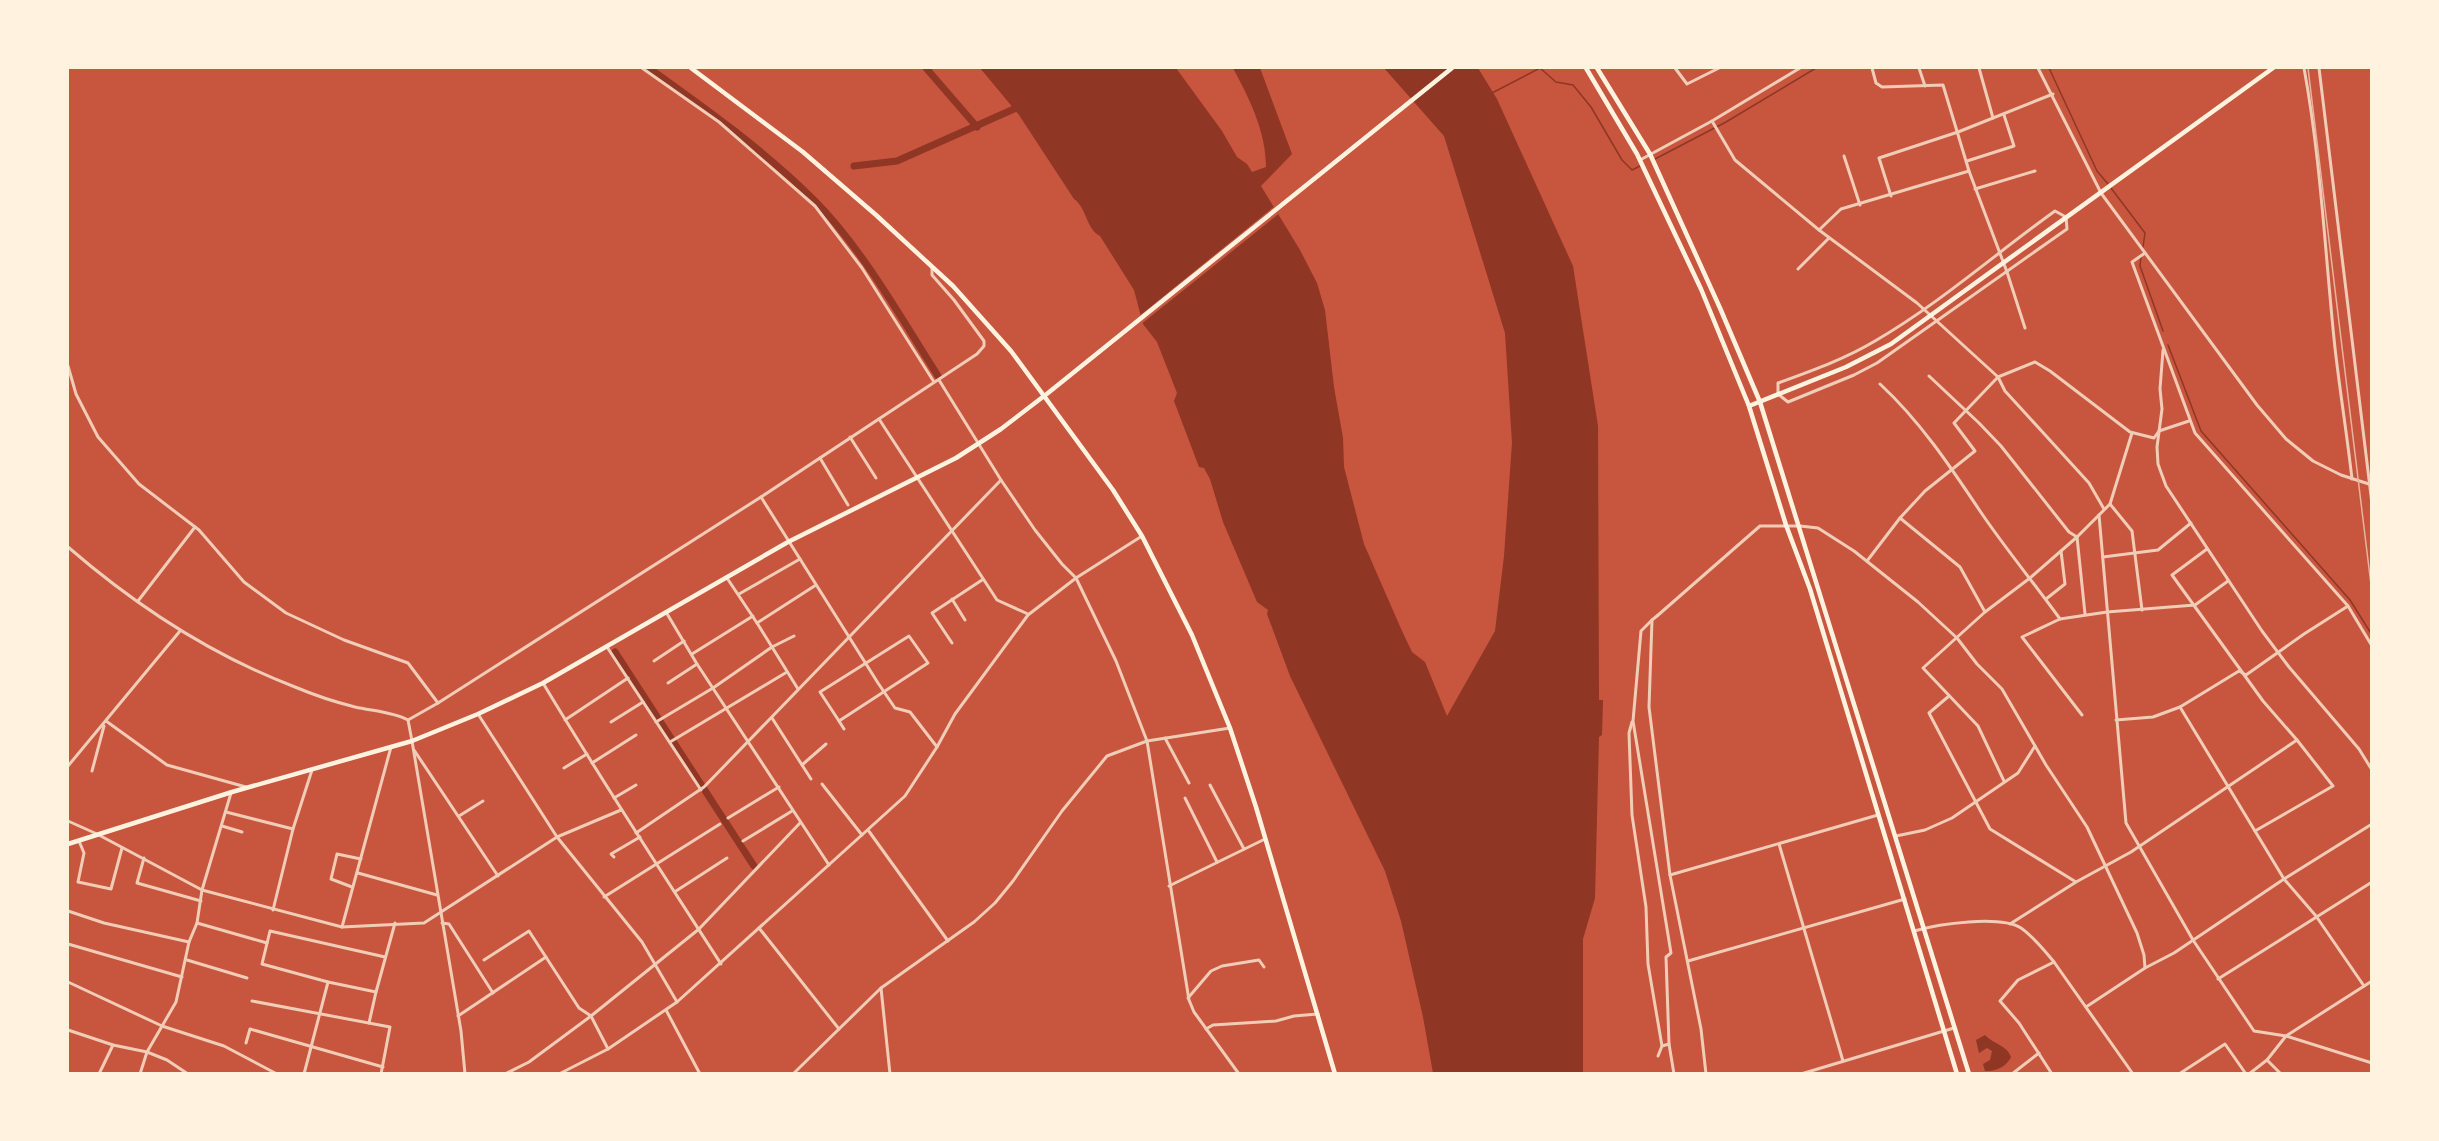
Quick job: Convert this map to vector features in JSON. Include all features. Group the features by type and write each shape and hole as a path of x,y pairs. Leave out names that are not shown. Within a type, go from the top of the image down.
{"main road":[{"path":"692,68 803,152 849,191 972,306 1047,394 1143,536 1192,635 1230,728 1335,1074"},
{"path":"68,844 248,787 391,747 412,744 543,683 788,542 929,472 1001,429 1047,394 1452,68"},
{"path":"1586,68 1640,160 1701,289 1749,406 1786,525 1810,589 1957,1074"},
{"path":"1597,68 1650,154 1760,402 1969,1072"},
{"path":"1749,406 1846,367 1891,344 2272,68"}],"street":[{"path":"642,68 719,123 815,206 862,268 934,382"},
{"path":"1676,68 1687,84 1719,68"},
{"path":"1640,160 1712,121 1800,68"},
{"path":"1872,68 1876,83 1882,87 1943,85 1975,189 2007,272 2025,328"},
{"path":"1918,68 1925,86"},
{"path":"1980,68 1994,118"},
{"path":"2038,68 2054,94 2101,193 2256,405 2286,439 2313,461 2370,485"},
{"path":"2304,68 2324,225 2335,349 2352,479"},
{"path":"2319,68 2372,504"},
{"path":"1891,196 1879,158 1958,132 2054,94"},
{"path":"1967,161 2014,146 2004,115"},
{"path":"1712,121 1735,160 1819,231 1924,309 1998,376 2005,391 2089,483 2104,508"},
{"path":"1844,156 1860,205"},
{"path":"1819,231 1841,209 1969,171"},
{"path":"1975,189 2035,171"},
{"path":"2055,211 2064,218 2067,229 1877,363 1788,402 1778,394 1778,383 1844,358 1876,341 1924,309 2055,211"},
{"path":"1798,269 1829,238"},
{"path":"2145,253 2132,262 2189,421 2204,445 2348,606 2372,646"},
{"path":"408,720 761,497 977,354 984,346 984,341 954,300 932,275 932,267"},
{"path":"2163,350 2158,464 2166,486 2228,581 2289,667 2359,749 2372,770"},
{"path":"1867,562 1900,518 1925,491 1975,451 1954,423 1998,376 2034,362 2050,371 2132,433 2154,438 2159,430 2189,421"},
{"path":"68,366 76,394 98,437 139,484 195,527 243,582 286,613 344,640 408,663 438,703"},
{"path":"1929,376 2001,446 2069,532 2077,537"},
{"path":"939,380 1001,480 1048,547 1076,578 1116,661 1147,741 1188,998 1191,1007 1239,1074"},
{"path":"1880,384 1903,405 1953,470 2060,619"},
{"path":"879,419 997,600 1028,615"},
{"path":"2004,781 1978,726 1923,668 1985,612 2030,578 2077,537 2110,504 2132,433"},
{"path":"850,437 876,478"},
{"path":"820,458 848,505"},
{"path":"636,833 701,790 1001,480"},
{"path":"761,497 895,708 910,712 937,747"},
{"path":"2110,504 2132,531 2142,610"},
{"path":"2099,515 2126,823 2193,940 2254,1031 2286,1036 2372,1063"},
{"path":"1900,518 1960,567 1985,612"},
{"path":"2103,557 2158,550 2191,523"},
{"path":"1658,1056 1662,1046 1648,964 1646,907 1632,814 1629,733 1633,721 1641,631 1760,526 1786,525 1818,528 1867,562 1918,602 1957,638 1977,664 2002,689 2087,827 2137,933 2144,955 2145,968"},
{"path":"138,601 195,527"},
{"path":"559,1074 608,1048 677,1002 905,796 937,747 955,714 1028,615 1076,578 1143,536"},
{"path":"2077,537 2085,614"},
{"path":"68,546 99,574 180,631 226,658 295,687 352,706 401,716 408,720"},
{"path":"2208,548 2172,575 2263,701 2333,786 2255,831"},
{"path":"2046,600 2065,584 2061,550"},
{"path":"738,594 800,559"},
{"path":"727,577 799,689"},
{"path":"952,643 932,613 982,580"},
{"path":"2082,715 2022,637 2060,619 2085,614 2195,605 2228,581"},
{"path":"758,623 816,585"},
{"path":"952,599 965,620"},
{"path":"2246,675 2348,606"},
{"path":"666,612 697,664 829,865"},
{"path":"692,654 753,616"},
{"path":"1652,620 1649,707 1670,875 1688,961 1706,1074"},
{"path":"68,766 180,631"},
{"path":"656,722 713,688 772,647 794,636"},
{"path":"839,721 928,663 909,636 820,692 844,729"},
{"path":"654,661 684,641"},
{"path":"607,647 701,790"},
{"path":"668,683 697,664"},
{"path":"2116,720 2152,717 2180,707 2239,671 2246,675"},
{"path":"670,742 787,672"},
{"path":"565,720 628,678"},
{"path":"543,683 614,799 676,891 721,964"},
{"path":"1949,696 1929,713 1990,829 2076,882"},
{"path":"611,722 642,702"},
{"path":"2180,707 2284,879 2316,916 2364,986"},
{"path":"478,714 557,837 642,942 677,1002"},
{"path":"772,718 811,779"},
{"path":"408,720 459,1016 465,1074"},
{"path":"1633,721 1671,952 1666,957 1669,1044 1674,1074"},
{"path":"92,771 105,722"},
{"path":"105,722 167,765 248,787"},
{"path":"793,1074 881,988 984,915 1107,756 1147,741 1230,728"},
{"path":"592,763 636,735"},
{"path":"1165,738 1189,783"},
{"path":"2010,924 2139,846 2296,740"},
{"path":"412,744 498,876"},
{"path":"802,765 826,744"},
{"path":"1896,836 1939,825 2018,773 2035,746"},
{"path":"342,927 391,747"},
{"path":"564,768 586,754"},
{"path":"273,910 293,829 312,769"},
{"path":"822,784 862,835"},
{"path":"614,799 636,785"},
{"path":"1210,785 1244,849"},
{"path":"728,818 779,787"},
{"path":"140,1074 147,1052 176,1002 187,960 189,942 197,923 202,890 232,792"},
{"path":"1185,798 1217,862"},
{"path":"458,816 483,801"},
{"path":"68,821 144,858 202,890 342,927 424,922 557,837 621,810"},
{"path":"743,841 792,811"},
{"path":"226,812 293,829"},
{"path":"1670,875 1879,815"},
{"path":"506,1074 529,1062 591,1016 699,929 800,823"},
{"path":"604,897 720,824"},
{"path":"2086,1006 2145,968 2174,953 2284,879 2372,824"},
{"path":"222,826 242,832"},
{"path":"867,830 948,941"},
{"path":"614,857 611,854 640,837"},
{"path":"1169,886 1265,838"},
{"path":"79,841 84,854 78,882 111,890 122,848"},
{"path":"1779,844 1843,1061"},
{"path":"353,887 331,879 337,854 361,859"},
{"path":"144,858 137,883 201,901"},
{"path":"676,891 727,858"},
{"path":"357,873 437,895"},
{"path":"2218,979 2372,882"},
{"path":"1688,961 1905,899"},
{"path":"68,911 189,942"},
{"path":"1914,931 1978,922 2010,924 2021,928 2054,962 2133,1074"},
{"path":"197,923 267,943"},
{"path":"369,1023 395,923"},
{"path":"442,923 449,924 493,993"},
{"path":"759,928 839,1029"},
{"path":"376,992 262,964 270,931 385,957"},
{"path":"484,960 529,931 579,1008 591,1016 608,1048"},
{"path":"68,944 182,977"},
{"path":"459,1016 546,957"},
{"path":"187,960 247,978"},
{"path":"1188,998 1211,971 1222,966 1259,960 1264,968"},
{"path":"2052,1074 2000,1001 2018,980 2054,962"},
{"path":"2179,1074 2225,1044 2247,1074 2267,1060 2286,1036 2372,981"},
{"path":"68,982 162,1026 224,1046 277,1074"},
{"path":"304,1074 328,982"},
{"path":"881,988 890,1074"},
{"path":"252,1001 390,1028 381,1074"},
{"path":"666,1010 700,1074"},
{"path":"1206,1029 1213,1025 1276,1021 1294,1016 1318,1014"},
{"path":"1801,1074 1956,1027"},
{"path":"246,1042 249,1029 383,1067"},
{"path":"68,1030 113,1045 147,1052 167,1060 188,1074"},
{"path":"1662,1046 1669,1044"},
{"path":"99,1074 113,1045"},
{"path":"2012,1074 2039,1053"},
{"path":"2267,1060 2281,1074"}],"shaded area":[{"path":"980,68 1176,68 1222,131 1237,157 1247,164 1252,172 1266,167 1263,141 1250,103 1233,68 1260,68 1292,154 1261,186 1300,250 1317,283 1325,310 1334,387 1343,438 1344,467 1364,544 1412,652 1425,662 1447,716 1495,631 1504,556 1512,443 1505,333 1444,136 1384,68 1478,68 1497,99 1573,266 1598,426 1599,700 1603,700 1602,735 1599,737 1595,898 1583,939 1583,1073 1433,1073 1401,921 1385,871 1290,676 1267,614 1268,610 1257,602 1223,522 1210,479 1204,468 1199,467 1174,401 1177,393 1157,342 1143,324 1134,290 1019,115"},
{"path":"1985,1035 2009,1053 2011,1057 2004,1066 1985,1071 1983,1064 1990,1060 1992,1051 1987,1048 1979,1053 1976,1040"}],"pier":[{"path":"1276,205 1281,212 1140,325 1138,317"}],"waterway":[{"path":"649,68 755,147 832,219 865,261 938,376"},
{"path":"926,68 977,127"},
{"path":"1492,93 1540,68 1556,82 1573,85 1591,107 1622,160 1632,170 1640,166"},
{"path":"1655,159 1726,122 1816,68"},
{"path":"2049,68 2097,171 2108,184"},
{"path":"854,166 897,161 1014,109"},
{"path":"2111,188 2145,233 2143,247"},
{"path":"2141,257 2140,266 2163,331"},
{"path":"2168,345 2201,431 2350,600 2372,635"},
{"path":"615,652 754,866"}],"railway":[{"path":"2308,68 2372,593"}]}
